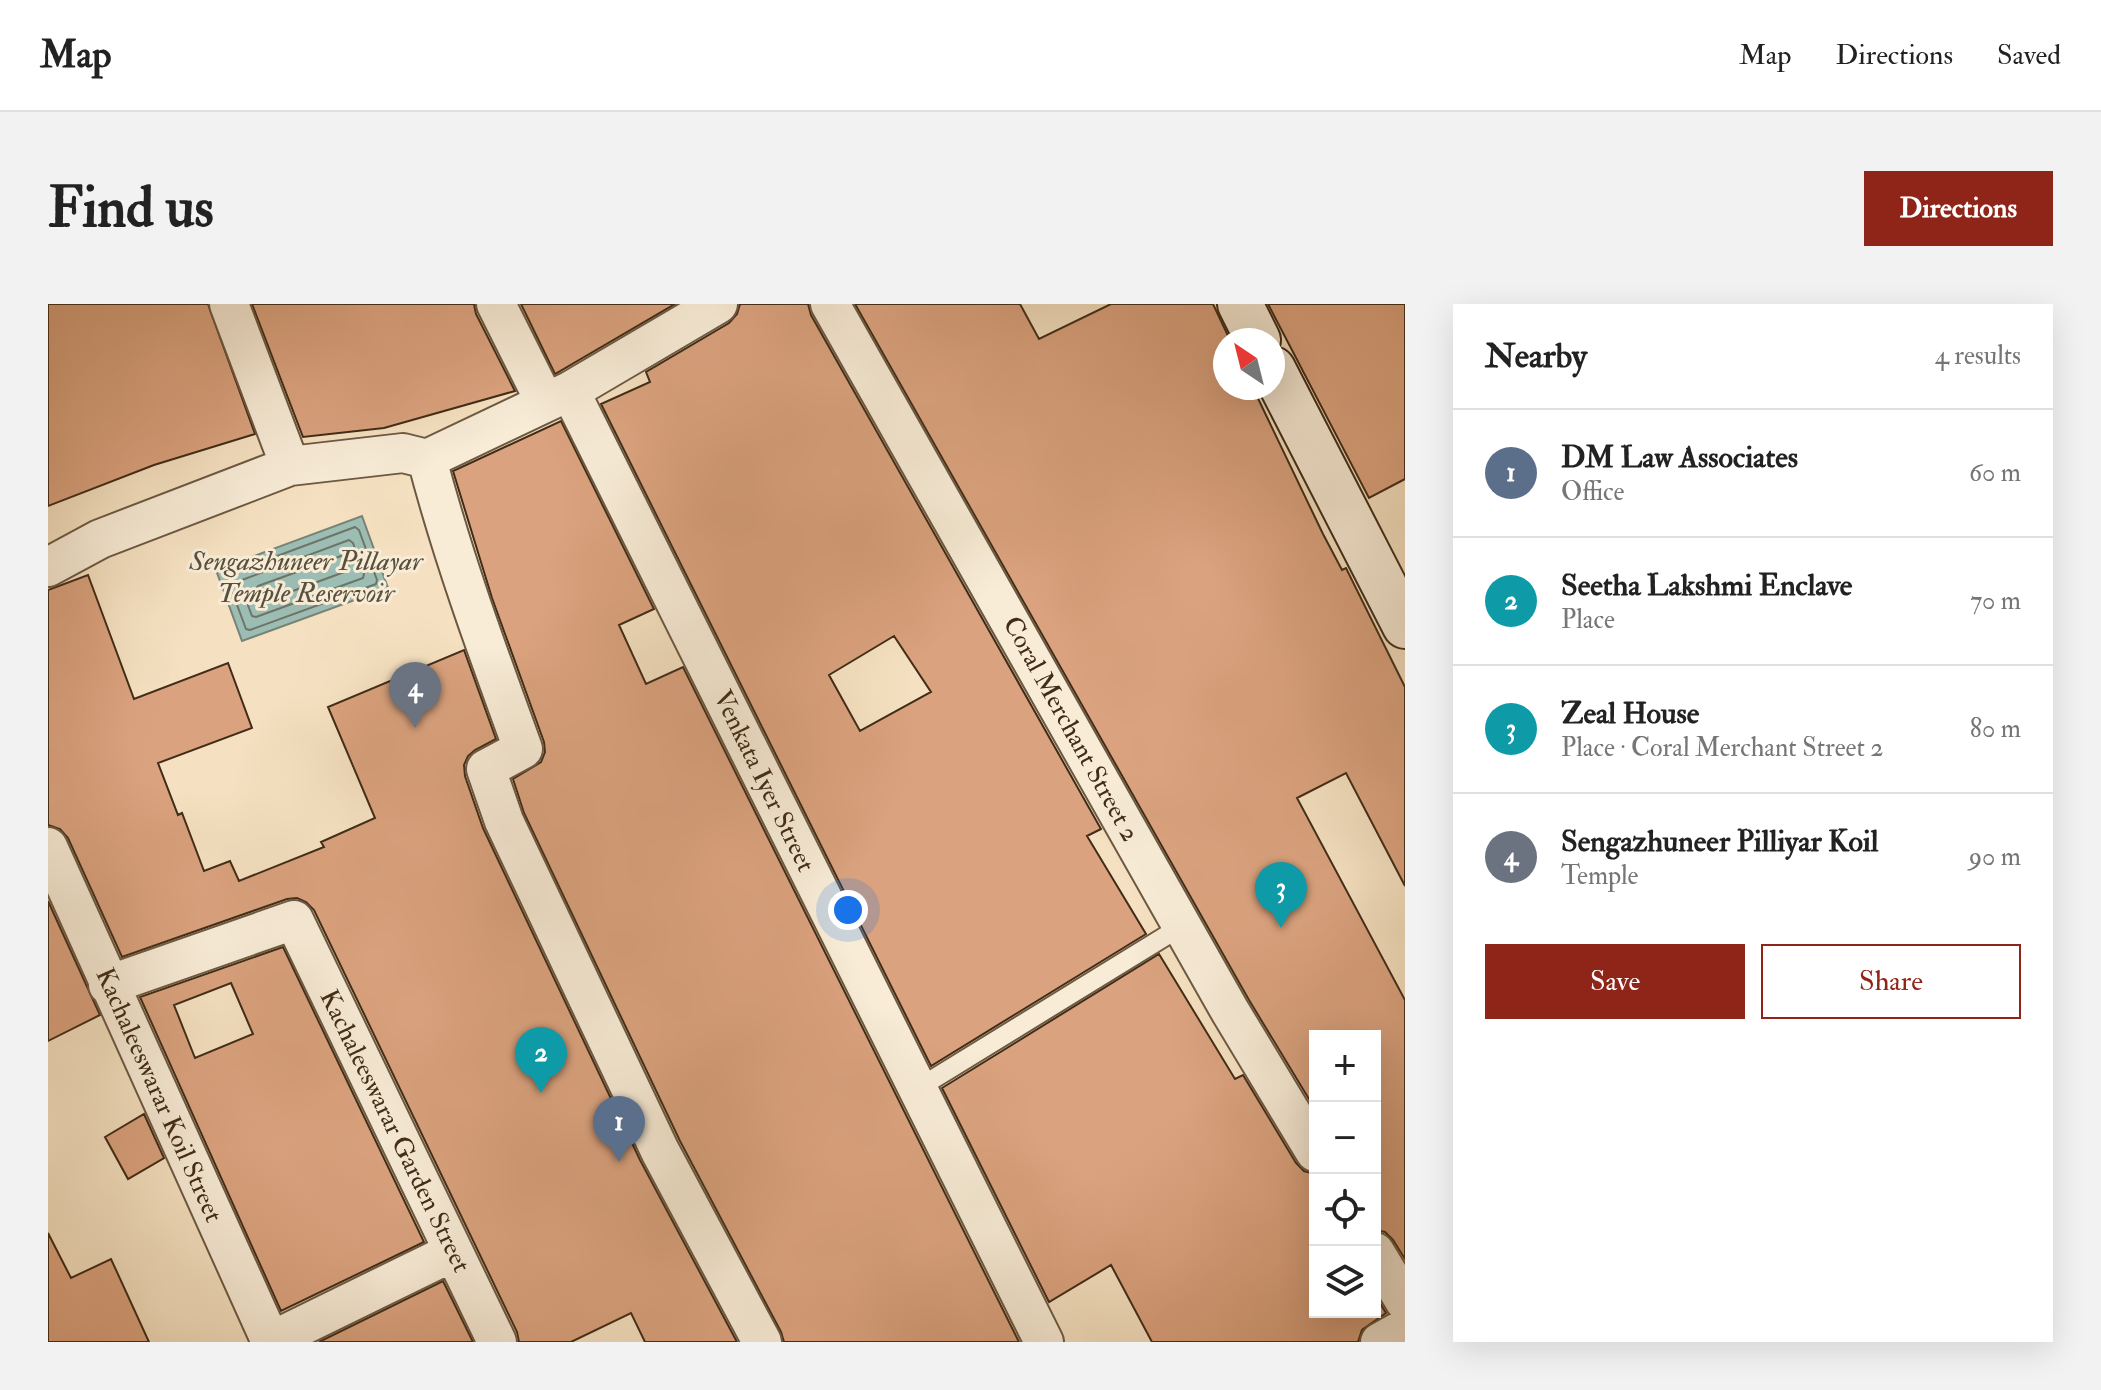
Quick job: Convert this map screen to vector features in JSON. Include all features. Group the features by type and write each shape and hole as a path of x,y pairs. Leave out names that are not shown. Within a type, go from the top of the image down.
{"street":[{"path":"229,304 290,466"},
{"name":"Venkata Iyer Street","path":"496,304 558,397 917,1089 1044,1342"},
{"path":"48,567 100,539 290,466 403,453 427,459 558,397 718,304"},
{"name":"Coral Merchant Street 2","path":"830,304 1182,926 1309,1142"},
{"path":"1240,304 1252,328"},
{"path":"1285,392 1405,626"},
{"path":"427,459 473,615 523,749 486,769 504,821 660,1151 762,1342"},
{"name":"Kachaleeswarar Koil Street","path":"48,847 271,1342"},
{"name":"Kachaleeswarar Garden Street","path":"108,985 294,920 497,1342"},
{"path":"271,1342 453,1252"},
{"path":"1381,1262 1405,1302"},
{"path":"1380,1342 1405,1328"}],"lane":[{"path":"917,1089 1182,926"}],"water":[{"name":"Sengazhuneer Pillayar Temple Reservoir","path":"362,516 388,588 242,641 216,570"}],"building":[{"path":"48,304 208,304 255,434 154,465 48,506"},
{"path":"252,304 474,304 476,314 515,391 384,428 303,437"},
{"path":"521,304 675,304 555,374"},
{"path":"740,304 808,304 811,315 1101,829 1087,836 1146,934 931,1066 601,404 650,382 646,372 729,323 737,314","holes":["894,636 931,692 860,731 829,675"]},
{"path":"855,304 1020,304 1039,339 1111,304 1213,304 1224,328 1213,328 1213,400 1259,400 1323,534 1342,570 1346,568 1405,687 1405,886 1346,773 1297,798 1405,1000 1405,1259 1393,1240 1381,1231 1381,1030 1309,1030 1309,1099 1249,1000"},
{"path":"1268,304 1405,304 1405,479 1369,498 1285,337 1285,328 1280,328"},
{"path":"561,421 654,609 619,625 646,684 683,667 1019,1342 784,1342 680,1141 524,813 513,779 541,762 545,752 544,742 492,598 453,471"},
{"path":"88,575 134,699 228,663 252,728 158,763 178,815 182,813 204,871 230,861 239,881 324,847 321,842 375,818 328,707 464,650 496,739 475,750 464,765 483,828 640,1160 737,1342 645,1342 631,1313 571,1342 519,1342 517,1332 314,910 306,902 297,898 287,899 122,957 68,838 60,829 48,825 48,590"},
{"path":"48,901 100,1015 48,1041"},
{"path":"283,947 424,1242 281,1311 140,997","holes":["231,983 253,1034 195,1058 174,1005"]},
{"path":"1159,954 1235,1079 1243,1075 1296,1163 1309,1172 1309,1318 1379,1318 1362,1330 1358,1342 1152,1342 1111,1265 1049,1302 942,1088"},
{"path":"144,1114 164,1158 128,1179 105,1137"},
{"path":"48,1233 71,1278 111,1259 149,1342 48,1342"},
{"path":"443,1281 473,1342 319,1342"}],"place":[{"name":"Sengazhuneer Pilliyar Koil","path":"415,728"},
{"name":"Zeal House","path":"1281,928"},
{"name":"Seetha Lakshmi Enclave","path":"541,1093"},
{"name":"DM Law Associates","path":"619,1162"}]}
